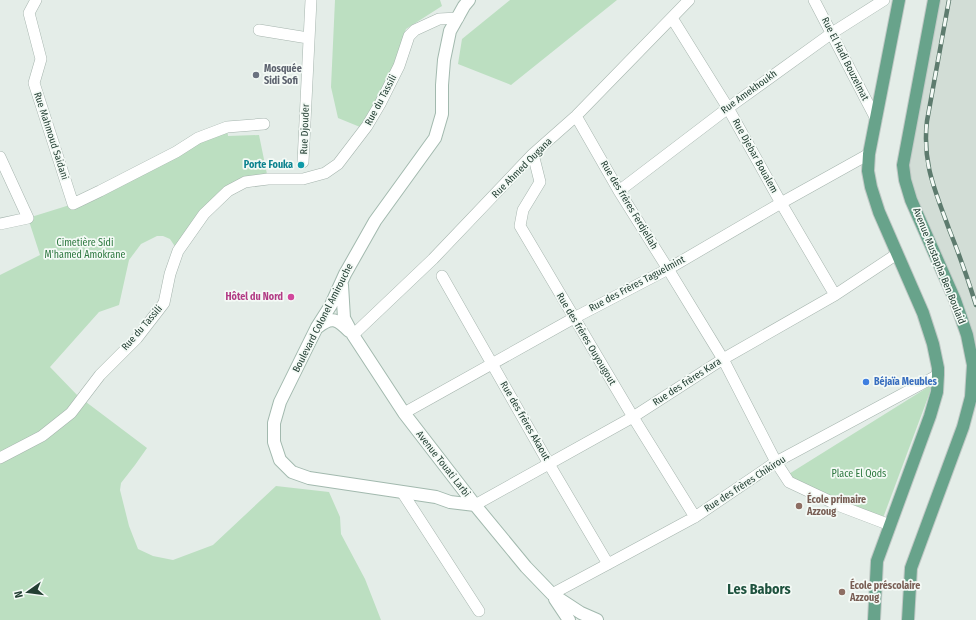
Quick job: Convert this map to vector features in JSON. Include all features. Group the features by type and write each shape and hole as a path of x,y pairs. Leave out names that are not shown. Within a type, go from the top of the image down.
{"main road":[{"name":"Boulevard Colonel Amirouche","path":"469,0 450,31 444,60 442,114 435,138 375,221 345,274 331,305 317,327 280,402 274,423 274,442 280,460 292,472 309,478 436,497 450,502 475,505"},
{"path":"874,620 877,561 930,416 936,392 938,375 933,344 923,313 879,212 871,188 868,171 869,154 899,0"},
{"name":"Avenue Mustapha Ben Boulaid","path":"908,620 911,568 963,427 971,397 973,365 967,335 955,300 911,200 905,180 903,165 934,0"},
{"name":"Avenue Touati Larbi","path":"345,274 341,286 344,318 353,335 404,413 475,505 526,567 552,594 581,613 597,620"},
{"path":"317,327 325,321 332,320 340,322 353,335"},
{"path":"552,594 569,620"}],"street":[{"name":"Rue Mahmoud Saidani","path":"36,0 29,13 41,59 34,83 73,204 169,155 198,138 227,127 264,124"},
{"name":"Rue Djouder","path":"303,170 308,38 311,0"},
{"name":"Rue Ahmed Ougana","path":"353,335 432,259 533,154 576,116 689,0"},
{"name":"Rue El Hadi Bouzelmat","path":"814,0 876,119"},
{"name":"Rue Amekhoukh","path":"619,191 728,108 832,33 884,0"},
{"name":"Rue du Tassili","path":"0,458 42,436 71,413 100,375 136,338 164,303 170,274 178,251 204,214 228,191 245,182 303,170 326,173 338,164 367,126 380,104 399,66 409,36 416,30 439,19 458,18"},
{"name":"Rue Djebar Boualem","path":"672,18 728,108 835,295"},
{"path":"259,30 308,38"},
{"name":"Rue des frères Ferdjellah","path":"576,116 619,191 723,359 776,462 789,482 840,506 890,525"},
{"name":"Rue des frères Ouyougout","path":"533,154 540,182 523,210 520,226 633,417 695,516"},
{"name":"Rue des Frères Taguelmint","path":"404,413 574,318 668,268 869,154"},
{"path":"0,157 28,218 0,224"},
{"name":"Rue des frères Kara","path":"475,505 633,417 723,359 835,295 897,254"},
{"name":"Rue des frères Akaout","path":"442,276 608,564"},
{"name":"Rue des frères Chikirou","path":"552,594 695,516 776,462 938,375"},
{"path":"402,492 479,610"}],"shaded area":[{"path":"940,0 976,0 976,344 960,298 917,198 910,179 908,165"}],"green space":[{"path":"335,0 440,0 442,6 406,29 395,62 383,88 360,127 338,118 331,87"},
{"path":"510,0 617,0 511,85 458,64 462,39"},
{"name":"Cimetière Sidi M'hamed Amokrane","path":"227,127 228,136 259,135 268,179 228,191 178,251 170,239 163,236 157,236 141,244 129,260 119,305 99,312 50,367 78,396 67,409 39,433 0,452 0,275 40,255 28,218 73,204"},
{"name":"Place El Qods","path":"933,384 880,526 784,477"},
{"path":"82,399 147,448 121,483 120,490 129,526 138,549 153,556 173,560 213,545 276,486 329,492 340,517 341,534 365,579 381,620 0,620 0,458 12,452"}],"railway":[{"path":"949,0 927,121 926,150 935,189 976,305"}],"place":[{"name":"Mosquée Sidi Sofi","path":"256,75"},
{"name":"Porte Fouka","path":"301,165"},
{"name":"Hôtel du Nord","path":"291,297"},
{"name":"Béjaïa Meubles","path":"866,382"},
{"name":"École primaire Azzoug","path":"799,506"},
{"name":"École préscolaire Azzoug","path":"842,592"}],"district":[{"name":"Les Babors","path":"759,589"}]}
